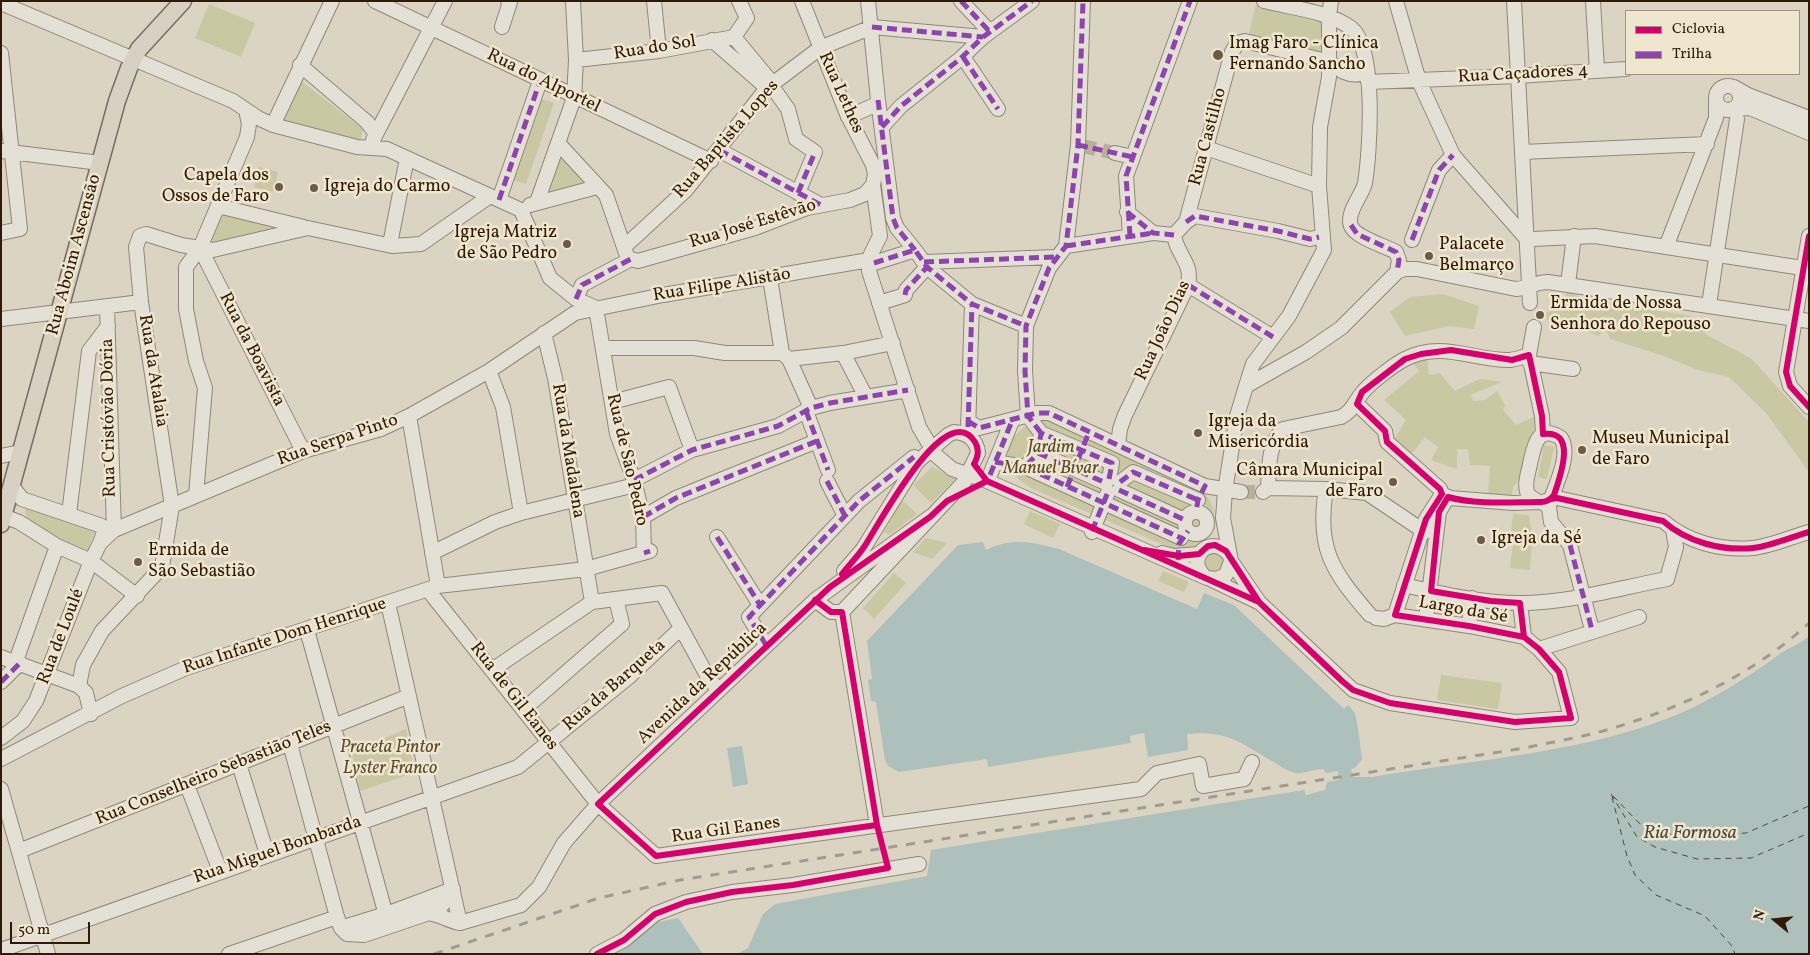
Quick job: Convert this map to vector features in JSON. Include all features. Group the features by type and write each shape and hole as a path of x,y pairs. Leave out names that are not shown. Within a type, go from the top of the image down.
{"main road":[{"name":"Rua Aboim Ascensão","path":"8,521 12,486 117,101 139,49 180,2"}],"street":[{"path":"272,125 332,1"},
{"name":"Rua do Alportel","path":"375,1 574,98 715,155 798,192 821,205"},
{"path":"366,147 376,134 446,1"},
{"path":"502,27 510,2 508,1"},
{"path":"537,202 574,98 576,60 572,1"},
{"path":"654,1 659,51"},
{"path":"739,1 747,18 734,37 788,109 796,139 814,152 798,192"},
{"name":"Rua Lethes","path":"802,1 848,117 873,166 875,174 873,185 880,236 872,261"},
{"path":"868,1 892,218 897,228 926,264 972,304 1026,326"},
{"path":"960,1 986,34"},
{"path":"882,127 901,106 962,57 986,34 1032,1"},
{"path":"1083,1 1080,146 1066,246 1056,258 1039,290 1026,326 1025,371 1028,416 1041,433 1112,463 1111,488 1093,530"},
{"path":"1130,236 1126,176 1190,1"},
{"path":"1264,1 1335,20 1350,26 1358,34 1368,82 1371,140 1364,186 1351,214 1351,225 1357,234 1396,252 1399,260 1397,272"},
{"path":"1223,518 1197,565 1205,577 1217,579 1226,575 1231,559 1223,518 1224,491 1237,416 1253,364 1289,316 1324,250 1319,186 1320,126 1329,77 1330,35 1335,20 1331,1"},
{"path":"1396,1 1419,81 1453,155 1525,237 1534,239 1595,236 1806,269"},
{"path":"1514,1 1528,288 1534,325 1529,359 1542,416 1543,434 1534,444 1526,485 1528,496 1545,502"},
{"path":"1593,1 1597,71"},
{"path":"1,3 234,102 272,125 366,147 387,149 521,210 550,278 576,299 596,308"},
{"name":"Rua Baptista Lopes","path":"628,253 686,190 771,86 820,48 872,27 986,34"},
{"name":"Rua do Sol","path":"576,60 659,51 734,37"},
{"path":"712,40 771,86"},
{"name":"Rua Castilho","path":"1186,222 1232,52 1237,43 1245,41 1330,62"},
{"path":"1,53 6,151 20,230 1,232"},
{"path":"962,57 998,109"},
{"path":"1330,62 1337,69 1353,75 1360,74 1365,66"},
{"path":"300,65 368,122 376,134"},
{"name":"Rua Caçadores 4","path":"1368,82 1518,76 1625,68"},
{"path":"1666,247 1718,112 1716,97 1721,83 1717,75"},
{"path":"218,206 392,246 421,244 494,198 540,81"},
{"path":"1716,97 1726,85 1809,118"},
{"path":"1709,306 1735,114 1741,97 1734,87"},
{"path":"1716,97 1724,109 1735,114 1750,108 1809,133"},
{"path":"848,117 877,104 878,100"},
{"path":"196,495 205,388 196,361 186,309 186,267 200,248 247,136 249,124 246,110"},
{"path":"247,136 258,128 272,125"},
{"path":"558,143 606,195 628,253 582,285 576,299"},
{"path":"1522,152 1707,144"},
{"path":"1206,148 1319,186"},
{"path":"6,151 100,163"},
{"path":"1115,153 1133,157"},
{"path":"1412,240 1439,170 1453,155"},
{"path":"392,246 390,239 407,158"},
{"name":"Rua José Estêvão","path":"628,253 638,261 755,228 821,205 850,200 865,194 873,185"},
{"path":"521,210 537,202 597,187"},
{"path":"1127,212 1153,233"},
{"path":"1066,246 1153,233 1174,236 1186,222 1195,216 1278,231 1310,240 1319,237"},
{"path":"1509,219 1524,217"},
{"path":"200,248 213,250 308,228"},
{"name":"Rua da Atalaia","path":"79,686 83,665 102,631 137,596 162,567 172,506 141,302 136,246 140,236 146,234 200,248"},
{"name":"Rua João Dias","path":"1118,445 1120,429 1125,415 1188,285 1190,274 1175,244 1174,236"},
{"path":"1568,284 1574,236"},
{"path":"1809,236 1802,320 1787,381 1809,407"},
{"name":"Rua da Boavista","path":"200,248 303,451"},
{"name":"Rua Filipe Alistão","path":"575,313 872,261 915,250"},
{"path":"879,302 905,295 906,290 926,264 1056,258"},
{"path":"872,261 869,271 920,430 932,450 952,469 971,469 991,473 1093,530 1144,550 1178,560 1205,577 1259,602"},
{"path":"1246,386 1306,352 1341,328 1397,272 1404,269 1417,269 1516,289 1528,288 1538,282 1568,284 1802,320"},
{"path":"770,278 785,356 808,410 828,475 845,516"},
{"path":"1188,285 1274,337"},
{"path":"1,319 141,302"},
{"path":"971,469 978,448 968,428 972,304"},
{"name":"Rua Cristóvão Dória","path":"107,307 113,524"},
{"name":"Rua de São Pedro","path":"596,308 617,434 634,482 643,517 647,552"},
{"name":"Rua Serpa Pinto","path":"113,524 172,506 303,451 381,429 409,416 489,371 575,313"},
{"path":"69,514 89,351 108,326"},
{"name":"Rua da Madalena","path":"544,333 555,378 592,602"},
{"path":"603,348 694,348 725,353 785,356 843,353 893,343"},
{"path":"1429,531 1367,492 1326,489 1266,490 1270,460 1276,436 1283,429 1341,417 1350,413 1357,404 1362,392 1405,359 1421,354 1451,350 1512,360 1529,359 1573,369"},
{"path":"843,353 866,397"},
{"path":"1253,364 1251,375 1253,378 1258,378"},
{"path":"489,371 503,407 521,513"},
{"path":"612,402 669,387 692,450"},
{"path":"432,553 495,522 634,482 692,450 778,426 808,410 908,390"},
{"path":"1357,404 1385,431 1387,442 1440,489 1445,496 1513,503 1545,502 1557,498 1663,521 1673,530 1699,543 1754,548 1809,532"},
{"path":"920,430 928,436 948,435 968,428 979,428 1012,421 1037,413 1049,413 1205,486 1224,491 1240,492"},
{"path":"409,416 432,553 433,588"},
{"path":"991,473 1012,421"},
{"path":"1067,487 1089,432"},
{"path":"1025,467 1038,453 1041,433"},
{"path":"1543,434 1556,435 1565,447 1556,490 1545,502"},
{"name":"Avenida da República","path":"830,587 863,549 917,462 948,435"},
{"path":"643,517 676,498 783,457 817,441"},
{"path":"1,456 21,452"},
{"path":"1038,453 1111,488 1190,520"},
{"name":"Avenida da República","path":"766,645 749,617 859,501 914,458"},
{"path":"991,473 1025,467 1067,487 1111,488 1190,520"},
{"name":"Avenida da República","path":"842,612 947,501 964,482 971,469"},
{"path":"1111,488 1133,472 1190,520"},
{"name":"Avenida da República","path":"947,501 991,473"},
{"path":"12,486 17,494 26,500 96,522 113,524"},
{"path":"1178,560 1190,520 1205,486"},
{"path":"1326,489 1321,523 1326,550 1332,565 1351,593 1373,616 1384,619 1395,614"},
{"name":"Largo da Sé","path":"1426,619 1431,591 1429,531 1426,519 1445,496"},
{"path":"26,500 8,521 91,561 137,596"},
{"path":"1545,502 1551,522 1570,545 1592,630"},
{"name":"Avenida da República","path":"460,924 522,905 539,887 564,843 598,804 830,587 930,517"},
{"path":"96,522 102,526 104,532 100,543"},
{"name":"Rua de Loulé","path":"1,738 24,721 36,701 91,561 113,524"},
{"path":"1520,603 1583,596 1667,579 1676,547 1673,530"},
{"name":"Largo da Sé","path":"1404,585 1472,598 1520,603 1524,637 1395,614 1404,585 1429,531"},
{"path":"717,537 760,606"},
{"path":"1,682 18,662 57,546"},
{"path":"1178,560 1204,550 1221,547 1259,602 1342,681 1353,690 1362,694 1390,702 1515,722 1571,718 1559,672 1539,649 1524,637"},
{"name":"Rua Infante Dom Henrique","path":"1,759 130,693 186,668 433,588 586,569 647,552"},
{"name":"Rua de Gil Eanes","path":"433,588 492,670 598,804"},
{"path":"492,670 592,602 662,593 709,679 719,690"},
{"name":"Largo da Sé","path":"1469,626 1472,598"},
{"path":"524,710 622,624 616,599"},
{"path":"815,600 831,612 842,612 877,825"},
{"path":"388,603 460,924 450,922 442,915 429,913"},
{"path":"1539,649 1592,630 1638,617"},
{"name":"Rua da Barqueta","path":"550,743 630,676 680,629"},
{"path":"307,630 388,920"},
{"path":"1,657 79,686 86,693 91,714"},
{"name":"Rua Conselheiro Sebastião Teles","path":"20,852 409,696"},
{"name":"Rua Miguel Bombarda","path":"1,950 267,854 518,767 550,743"},
{"path":"290,744 339,922"},
{"name":"Rua Gil Eanes","path":"598,804 656,856 1141,789 1157,773 1199,764 1203,786 1244,779 1252,762"},
{"path":"239,764 267,854"},
{"path":"187,785 220,871"},
{"path":"1,790 48,954"},
{"path":"597,954 624,940 654,914 686,902 732,892 794,885 919,864"},
{"path":"229,954 339,922 388,920 429,913 440,908 452,889"},
{"path":"388,920 452,889"}],"green space":[{"path":"209,4 255,23 241,57 195,38"},
{"path":"1256,5 1326,23 1326,57 1248,37"},
{"path":"300,80 363,129 360,142 283,121"},
{"path":"541,99 554,103 526,184 512,180"},
{"path":"566,157 586,182 583,188 553,195 550,189 561,158"},
{"path":"259,167 278,172 273,192 254,187"},
{"path":"220,213 283,228 214,244 208,243"},
{"path":"1568,292 1583,298 1691,316 1707,335 1752,359 1809,422 1809,472 1766,413 1729,377 1698,370 1664,356 1610,339 1607,332 1603,331 1599,336 1553,319 1547,320 1546,313 1556,308"},
{"path":"1443,294 1479,306 1474,329 1449,326 1405,336 1390,312 1410,297"},
{"path":"1427,358 1429,375 1440,373 1455,391 1480,379 1502,382 1470,395 1474,401 1485,400 1497,391 1505,405 1503,410 1516,425 1536,416 1527,464 1513,487 1511,499 1488,498 1490,466 1470,465 1468,449 1457,449 1457,469 1431,460 1438,447 1425,437 1410,456 1392,443 1406,420 1384,400 1419,371 1411,360"},
{"name":"Jardim Manuel Bívar","path":"1044,421 1056,423 1198,487 1208,498 1215,520 1212,530 1206,539 1197,545 1186,548 1171,548 1023,483 1014,474 1009,465 1008,447 1018,432 1034,423"},
{"path":"1544,445 1554,447 1547,479 1538,477"},
{"path":"932,467 956,478 931,503 913,485"},
{"path":"902,500 917,514 889,535 884,532"},
{"path":"30,507 91,527 94,533 87,553 81,554 27,520 25,510"},
{"path":"1030,511 1060,524 1053,538 1024,524"},
{"path":"1513,514 1529,515 1532,537 1542,537 1542,543 1532,542 1530,570 1510,568 1513,542 1501,539 1501,536 1508,537 1511,534"},
{"path":"926,538 947,543 932,559 913,552"},
{"path":"1216,551 1224,558 1222,570 1213,574 1205,570 1203,559 1205,555"},
{"path":"1163,571 1189,582 1184,592 1158,581"},
{"path":"894,573 906,583 874,619 863,608"},
{"path":"1441,675 1502,683 1498,709 1437,700"},
{"name":"Praceta Pintor Lyster Franco","path":"406,729 414,773 360,791 352,752"}],"water":[{"name":"Ria Formosa","path":"983,542 986,550 1013,542 1040,544 1059,549 1197,609 1204,593 1234,605 1344,709 1348,705 1355,713 1362,759 1355,768 1351,769 1352,777 1372,777 1534,753 1614,736 1653,724 1690,709 1746,678 1809,636 1809,954 737,954 748,948 763,914 775,904 927,876 931,850 1304,790 1306,795 1325,790 1327,782 1339,780 1338,771 1326,773 1323,769 1296,773 1232,739 1201,733 1187,734 1188,750 1148,757 1144,733 1130,736 1131,743 988,767 987,759 899,772 888,766 885,760 876,702 871,701 868,680 872,679 867,641 958,545"},
{"path":"742,746 748,784 733,787 727,748"},
{"path":"678,918 703,954 616,954 658,922"}],"ferry route":[{"path":"1611,794 1637,837 1655,847 1697,859 1751,858 1809,833"},
{"path":"1613,796 1639,823 1659,833 1692,837 1746,833 1809,806"},
{"path":"1612,797 1627,856 1635,875 1656,895 1705,916 1732,946 1735,954"}],"tunnel":[{"path":"1082,146 1115,153"},
{"path":"1241,492 1263,492"}],"railway":[{"path":"434,954 599,898 680,880 1525,748 1594,733 1658,713 1712,689 1763,659 1809,623"}],"marked path":[{"path":"961,1 990,32"},
{"path":"882,127 901,106 960,59 983,37 1032,1"},
{"path":"1041,433 1028,416 1025,371 1026,326 1049,268 1066,246 1078,145 1083,1"},
{"path":"1130,236 1126,176 1190,1"},
{"path":"872,27 983,37"},
{"path":"963,57 998,109"},
{"path":"499,200 540,81"},
{"path":"878,100 893,218 897,228 915,250"},
{"path":"1078,145 1133,157"},
{"path":"719,150 821,205"},
{"path":"798,193 815,152"},
{"path":"1412,240 1439,170 1453,155"},
{"path":"1127,212 1153,233 1174,235"},
{"path":"1186,222 1195,216 1278,231 1310,239 1319,237"},
{"path":"1351,225 1357,234 1396,252 1399,260 1397,272"},
{"path":"1066,246 1153,233"},
{"path":"874,263 915,250 927,267 972,304 1026,326"},
{"path":"924,262 1055,257"},
{"path":"576,299 582,285 631,259"},
{"path":"905,295 906,290 927,267"},
{"path":"1188,285 1273,337"},
{"path":"968,427 972,304"},
{"path":"634,480 692,450 778,426 811,408 908,390"},
{"path":"806,411 828,470"},
{"path":"968,421 979,428 1037,413 1049,413 1205,486 1198,500 1196,512"},
{"path":"990,475 1012,421"},
{"path":"1067,487 1089,432"},
{"path":"1109,479 1112,463 1041,433 1038,453 1025,467 1181,538"},
{"path":"643,517 676,498 817,441"},
{"path":"1038,453 1106,483"},
{"path":"766,645 749,617 859,501 914,457"},
{"path":"995,462 1025,467"},
{"path":"1120,482 1133,472 1198,500"},
{"path":"827,481 845,516"},
{"path":"1119,490 1185,520"},
{"path":"1092,531 1108,492"},
{"path":"1178,560 1179,544 1188,531"},
{"path":"717,537 760,605"},
{"path":"1570,545 1592,630"},
{"path":"644,553 650,551"},
{"path":"1,682 20,663"}],"cycle path":[{"path":"1809,236 1786,372 1790,386 1809,407"},
{"path":"1144,550 1179,556 1199,554 1208,546 1215,545 1226,551 1259,602 1353,690 1390,703 1515,722 1571,718 1559,672 1539,649 1524,637 1469,626 1395,615 1426,519 1442,494 1440,489 1387,442 1385,431 1357,404 1362,392 1405,359 1421,354 1451,350 1512,360 1529,355 1542,416 1543,434 1554,434 1560,439 1563,446 1564,456 1554,495 1549,500 1541,502 1506,503 1459,500 1448,497 1439,512 1431,591 1491,601 1520,603 1524,637"},
{"path":"842,574 862,550 897,493 914,470 931,450 947,436 962,432 977,445 978,453 974,464 987,481 1259,602"},
{"path":"877,825 656,856 598,804 830,587 930,517 947,501 987,481"},
{"path":"1551,499 1557,498 1663,521 1694,540 1729,548 1760,547 1809,532"},
{"path":"597,954 624,940 655,914 686,902 732,892 793,885 888,868 877,825 842,612 831,612 815,600"}],"place":[{"name":"Imag Faro - Clínica Fernando Sancho","path":"1218,55"},
{"name":"Capela dos Ossos de Faro","path":"279,187"},
{"name":"Igreja do Carmo","path":"314,188"},
{"name":"Igreja Matriz de São Pedro","path":"567,244"},
{"name":"Palacete Belmarço","path":"1429,256"},
{"name":"Ermida de Nossa Senhora do Repouso","path":"1540,315"},
{"name":"Igreja da Misericórdia","path":"1198,433"},
{"name":"Museu Municipal de Faro","path":"1582,450"},
{"name":"Câmara Municipal de Faro","path":"1393,482"},
{"name":"Igreja da Sé","path":"1481,540"},
{"name":"Ermida de São Sebastião","path":"138,562"}]}
